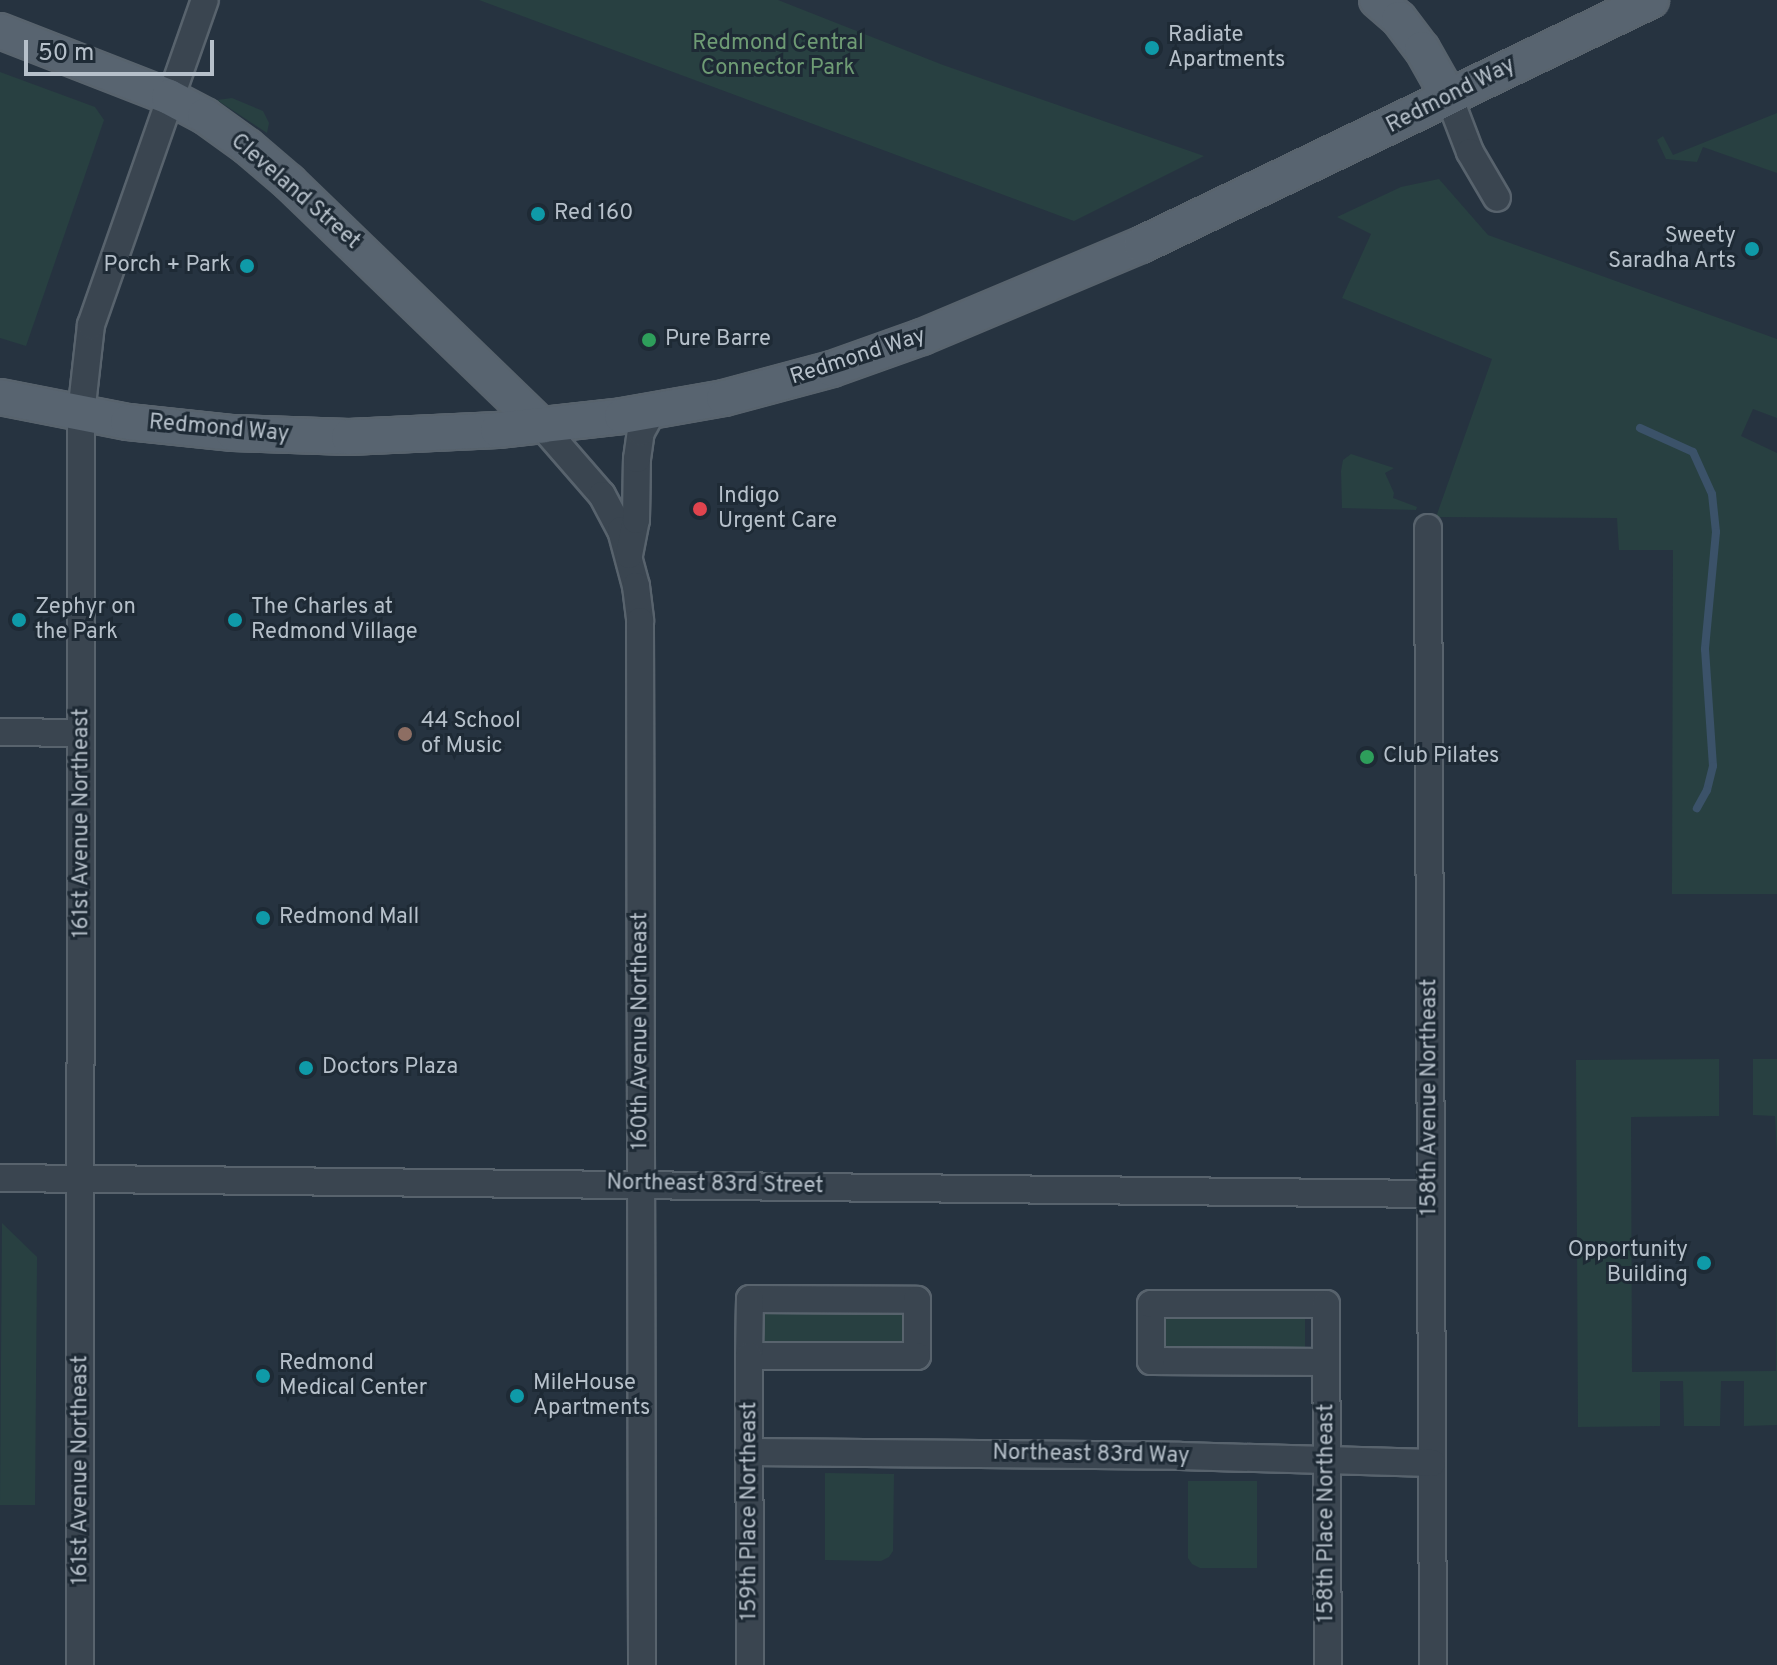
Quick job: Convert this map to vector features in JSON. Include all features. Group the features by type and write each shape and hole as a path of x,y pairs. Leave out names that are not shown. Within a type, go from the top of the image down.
{"main road":[{"path":"1377,0 1399,19 1422,49 1449,97"},
{"name":"Redmond Way","path":"0,397 81,414 184,428 285,436 429,435 542,426 652,412 832,369 922,337 1141,245 1651,0"},
{"name":"Cleveland Street","path":"0,31 169,97 205,116 289,182 542,426"}],"street":[{"name":"161st Avenue Northeast","path":"80,1665 83,1178 81,414 91,325 205,0"},
{"path":"1449,97 1470,152 1497,198"},
{"path":"629,555 636,520 637,459 641,432 652,412"},
{"name":"160th Avenue Northeast","path":"542,426 602,495 629,555 640,633 642,1665"},
{"name":"158th Avenue Northeast","path":"1428,528 1433,1665"},
{"path":"0,732 81,733"},
{"name":"Northeast 83rd Street","path":"0,1178 1431,1194"},
{"name":"159th Place Northeast","path":"749,1356 917,1356 917,1300 750,1299 749,1356 750,1665"},
{"name":"158th Place Northeast","path":"1326,1362 1151,1361 1151,1304 1326,1304 1328,1665"},
{"name":"Northeast 83rd Way","path":"750,1452 1180,1456 1432,1463"}],"green space":[{"name":"Redmond Central Connector Park","path":"479,0 778,0 943,65 1204,156 1074,221"},
{"path":"0,72 95,107 104,120 26,346 0,338"},
{"path":"232,98 263,111 269,123 267,133 217,100"},
{"path":"1777,113 1777,173 1703,147 1697,162 1666,159 1657,140 1663,136 1673,155"},
{"path":"1439,179 1488,235 1777,339 1777,418 1753,409 1741,436 1777,453 1777,894 1672,894 1673,550 1619,550 1617,518 1436,517 1492,359 1342,298 1371,234 1337,217 1401,187"},
{"path":"1351,454 1394,468 1385,473 1394,493 1393,498 1417,507 1416,510 1342,508 1341,471 1343,460"},
{"path":"1719,1059 1719,1116 1631,1117 1632,1372 1776,1371 1777,1208 1777,1425 1744,1426 1744,1381 1721,1381 1720,1426 1684,1426 1683,1381 1660,1381 1660,1426 1578,1427 1576,1060"},
{"path":"1753,1059 1777,1059 1777,1157 1775,1116 1753,1115"},
{"path":"2,1223 37,1257 35,1505 0,1505"},
{"path":"764,1308 900,1309 910,1314 910,1345 764,1349"},
{"path":"1305,1312 1305,1354 1159,1348 1160,1317"},
{"path":"825,1473 894,1474 893,1551 889,1557 881,1561 825,1560"},
{"path":"1188,1481 1257,1481 1257,1568 1200,1568 1192,1564 1188,1558"}],"waterway":[{"path":"1640,428 1693,452 1712,494 1716,532 1705,649 1713,766 1707,790 1697,808"}],"place":[{"name":"Radiate Apartments","path":"1152,48"},
{"name":"Red 160","path":"538,214"},
{"name":"Sweety Saradha Arts","path":"1752,249"},
{"name":"Porch + Park","path":"247,266"},
{"name":"Pure Barre","path":"649,340"},
{"name":"Indigo Urgent Care","path":"700,509"},
{"name":"Zephyr on the Park","path":"19,620"},
{"name":"The Charles at Redmond Village","path":"235,620"},
{"name":"44 School of Music","path":"405,734"},
{"name":"Club Pilates","path":"1367,757"},
{"name":"Redmond Mall","path":"263,918"},
{"name":"Doctors Plaza","path":"306,1068"},
{"name":"Opportunity Building","path":"1704,1263"},
{"name":"Redmond Medical Center","path":"263,1376"},
{"name":"MileHouse Apartments","path":"517,1396"}]}
